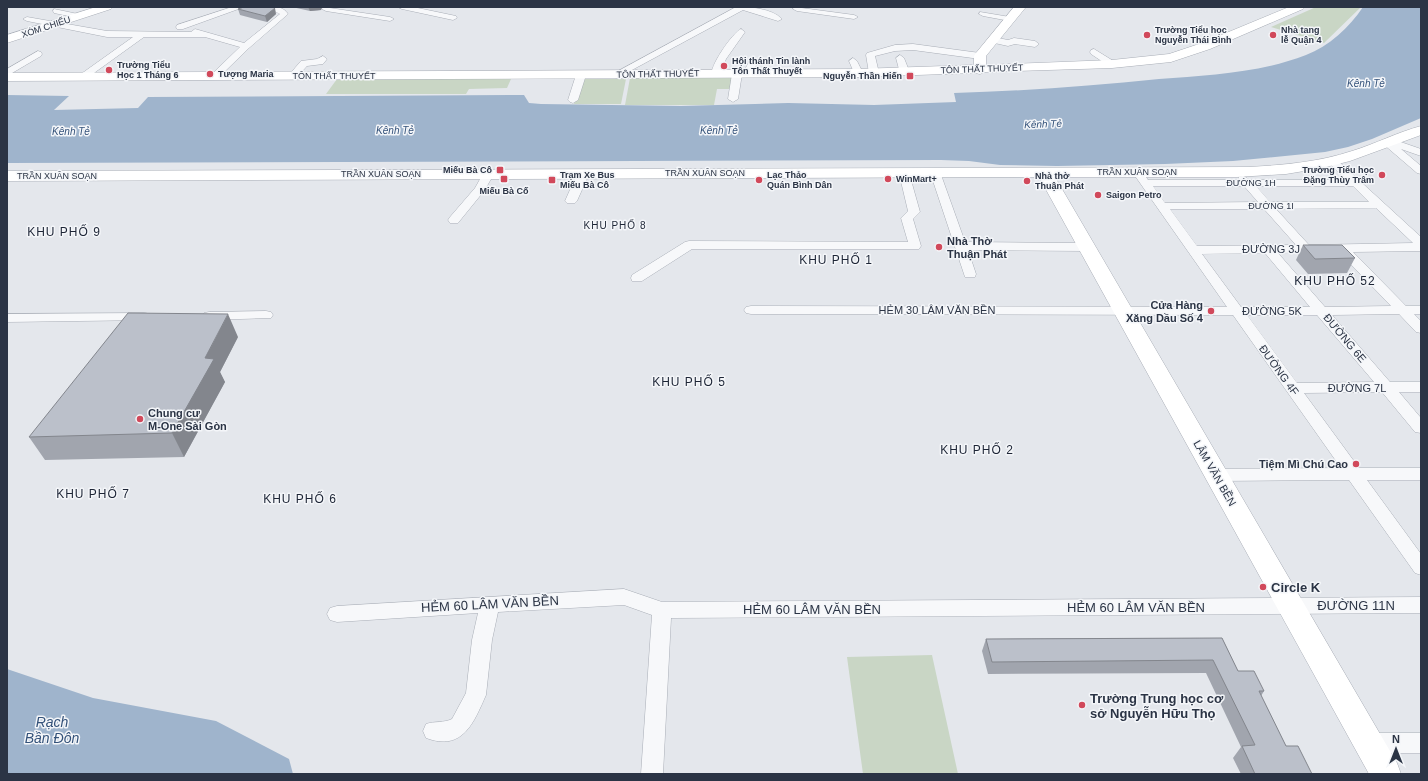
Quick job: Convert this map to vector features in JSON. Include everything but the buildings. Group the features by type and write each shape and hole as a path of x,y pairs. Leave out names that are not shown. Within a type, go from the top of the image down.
{"main road":[{"name":"XÓM CHIẾU","path":"7,40 52,24 78,12 94,11 107,7"},
{"path":"980,70 980,56 1020,7"},
{"name":"TÔN THẤT THUYẾT","path":"7,77 715,74 856,67 874,73 1112,64 1171,58 1206,46 1299,7"},
{"name":"TRẦN XUÂN SOẠN","path":"14,176 1044,172 1142,178 1242,178 1280,170 1333,162 1419,133"},
{"name":"LÂM VĂN BỀN","path":"1044,172 1386,774"},
{"path":"7,188 14,176"}],"street":[{"path":"180,27 240,7"},
{"path":"216,76 246,46 284,14 282,11 270,7"},
{"path":"330,7 326,9 390,19"},
{"path":"402,7 453,18"},
{"path":"613,75 730,7"},
{"path":"613,75 742,7 764,13 778,19"},
{"path":"797,9 854,17"},
{"path":"57,11 78,12"},
{"path":"983,14 1010,19"},
{"path":"27,19 107,34 204,35"},
{"path":"192,31 246,46"},
{"path":"715,74 714,71 741,32"},
{"path":"84,76 112,54 141,35"},
{"path":"994,40 1008,43 1014,41 1035,44"},
{"path":"874,73 870,55 895,48 913,48 980,56"},
{"path":"1094,52 1112,64"},
{"path":"7,73 38,54"},
{"path":"900,58 905,72"},
{"path":"293,76 304,63 320,62 323,59"},
{"path":"733,99 742,73 754,60"},
{"path":"573,100 581,75"},
{"path":"1389,142 1421,153"},
{"path":"1389,142 1421,171"},
{"path":"1333,162 1380,205 1415,233 1421,244"},
{"path":"637,278 689,245 915,246 906,218 914,212 904,172"},
{"path":"935,172 970,274"},
{"path":"454,220 480,189 488,174"},
{"path":"571,201 583,174"},
{"name":"ĐƯỜNG 4F","path":"1142,178 1421,568"},
{"path":"1242,178 1306,249"},
{"name":"ĐƯỜNG 1H","path":"1242,178 1356,183"},
{"name":"ĐƯỜNG 1I","path":"1162,206 1380,205"},
{"path":"960,246 1086,247"},
{"name":"ĐƯỜNG 3J","path":"1193,250 1421,247"},
{"path":"1342,248 1421,329"},
{"name":"ĐƯỜNG 6E","path":"1268,249 1421,428"},
{"name":"HẺM 30 LÂM VĂN BỀN","path":"751,310 1123,312"},
{"name":"ĐƯỜNG 5K","path":"1123,312 1421,310"},
{"path":"195,316 266,315"},
{"path":"7,318 155,316"},
{"name":"ĐƯỜNG 7L","path":"1292,388 1421,387"},
{"path":"1216,475 1421,474"},
{"name":"HẺM 60 LÂM VĂN BỀN","path":"336,614 624,597 662,610 1290,606"},
{"path":"434,731 450,731 458,726 476,695 481,663 482,640 490,604"},
{"name":"ĐƯỜNG 11N","path":"1290,606 1421,605"},
{"path":"652,774 662,610"},
{"path":"1368,743 1421,743"}],"green space":[{"path":"1316,7 1361,7 1324,43 1271,27"},
{"path":"630,78 732,78 730,89 717,89 714,105 625,105"},
{"path":"337,79 511,79 507,88 469,89 466,94 326,94"},
{"path":"582,79 626,79 621,104 574,104"},
{"path":"932,655 958,774 863,774 847,657"}],"water":[{"name":"Kênh Tẻ","path":"1363,7 1421,7 1421,118 1372,139 1348,147 1325,152 1233,161 1057,166 1000,165 969,161 941,160 7,163 7,95 69,96 54,110 138,108 148,97 524,95 529,103 541,104 681,106 788,103 874,105 956,102 954,93 1031,90 1108,84 1234,72 1271,66 1306,55 1323,47 1345,29"},
{"name":"Rạch Bần Đôn","path":"7,669 93,698 216,721 289,759 293,774 7,774"}],"place":[{"name":"Trường Tiểu học Nguyễn Thái Bình","path":"1147,35"},
{"name":"Nhà tang lễ Quận 4","path":"1273,35"},
{"name":"Hội thánh Tin lành Tôn Thất Thuyết","path":"724,66"},
{"name":"Trường Tiểu Học 1 Tháng 6","path":"109,70"},
{"name":"Tượng Maria","path":"210,74"},
{"name":"Nguyễn Thần Hiến","path":"910,76"},
{"name":"Miếu Bà Cô","path":"500,170"},
{"name":"Trường Tiểu học Đặng Thùy Trâm","path":"1382,175"},
{"name":"Miếu Bà Cố","path":"504,179"},
{"name":"WinMart+","path":"888,179"},
{"name":"Trạm Xe Bus Miếu Bà Cô","path":"552,180"},
{"name":"Lạc Thảo Quán Bình Dân","path":"759,180"},
{"name":"Nhà thờ Thuận Phát","path":"1027,181"},
{"name":"Saigon Petro","path":"1098,195"},
{"name":"Nhà Thờ Thuận Phát","path":"939,247"},
{"name":"Cửa Hàng Xăng Dầu Số 4","path":"1211,311"},
{"name":"Chung cư M-One Sài Gòn","path":"140,419"},
{"name":"Tiệm Mì Chú Cao","path":"1356,464"},
{"name":"Circle K","path":"1263,587"},
{"name":"Trường Trung học cơ sở Nguyễn Hữu Thọ","path":"1082,705"}],"district":[{"name":"KHU PHỐ 8","path":"615,225"},
{"name":"KHU PHỐ 9","path":"64,232"},
{"name":"KHU PHỐ 1","path":"836,260"},
{"name":"KHU PHỐ 52","path":"1335,281"},
{"name":"KHU PHỐ 5","path":"689,382"},
{"name":"KHU PHỐ 2","path":"977,450"},
{"name":"KHU PHỐ 7","path":"93,494"},
{"name":"KHU PHỐ 6","path":"300,499"}]}
